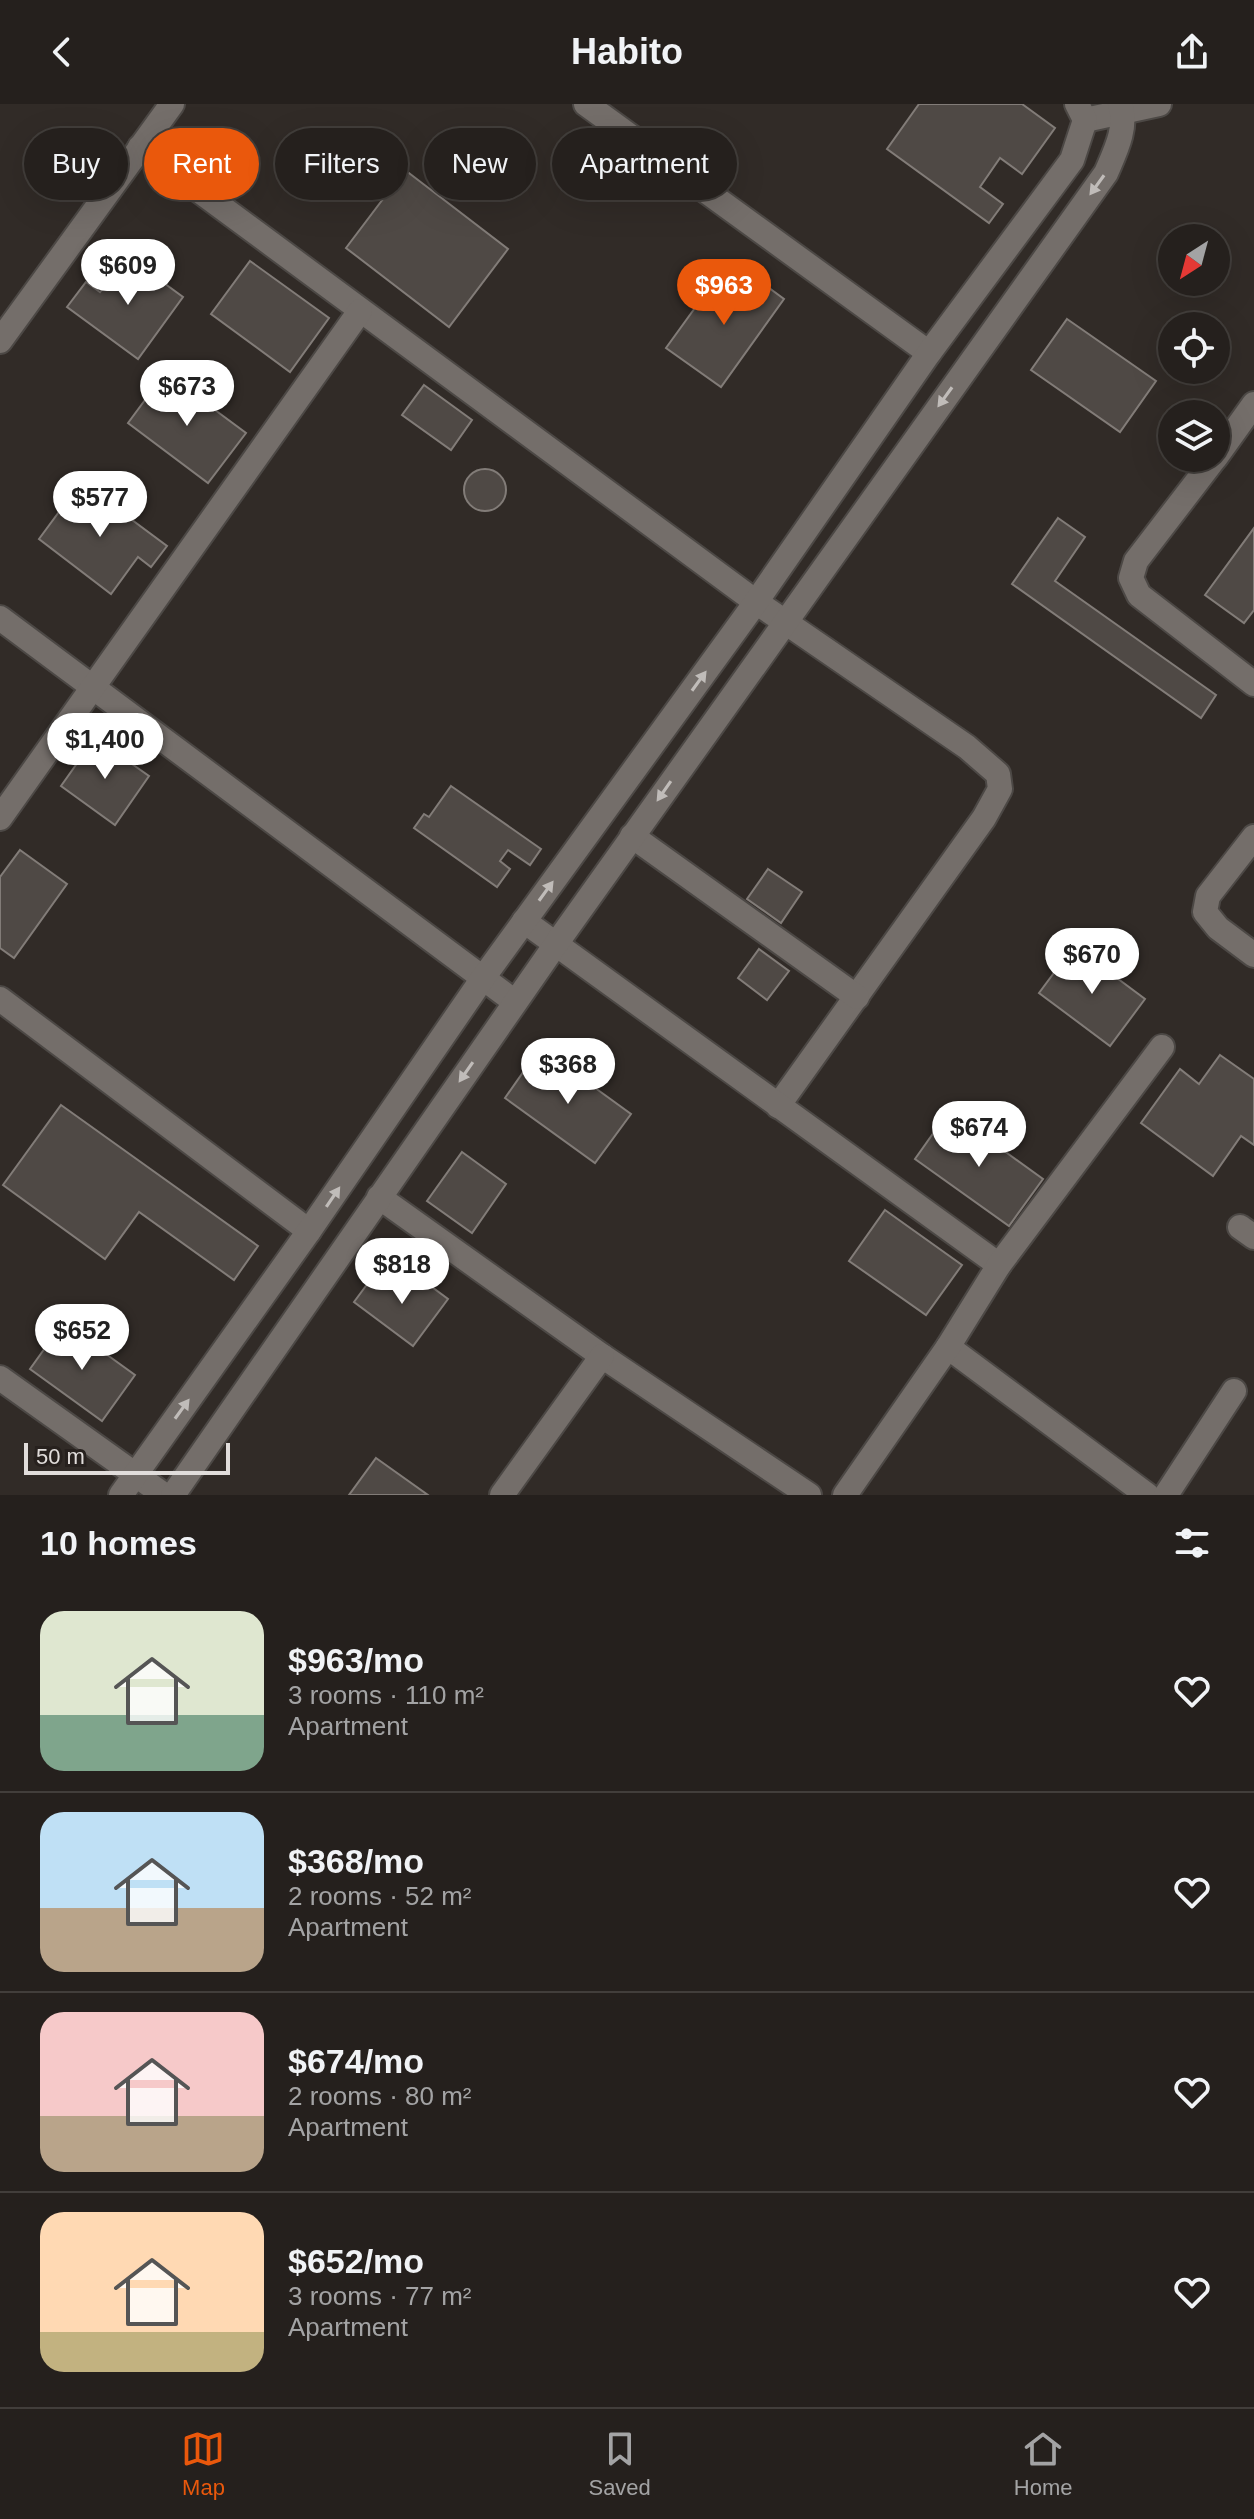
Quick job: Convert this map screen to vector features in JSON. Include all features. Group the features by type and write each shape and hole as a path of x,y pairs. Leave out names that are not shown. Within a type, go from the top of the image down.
{"street":[{"path":"0,341 172,104"},
{"path":"586,104 929,353"},
{"path":"128,1485 309,1231 483,978 756,602 929,353 1072,160 1081,112 1159,104"},
{"path":"173,1495 632,836 1106,173 1115,152 1122,109"},
{"path":"140,147 756,602 967,747 998,774 1000,789 984,818 778,1106"},
{"path":"0,818 360,311"},
{"path":"1230,440 1251,414"},
{"path":"1204,472 1136,561 1131,578 1139,595 1254,684"},
{"path":"0,618 515,1002"},
{"path":"632,836 857,997"},
{"path":"1254,837 1208,896 1205,912 1218,928 1254,955"},
{"path":"524,921 999,1265"},
{"path":"0,999 309,1231"},
{"path":"845,1495 948,1347 999,1265 1162,1047"},
{"path":"379,1197 602,1356 809,1495"},
{"path":"948,1347 1147,1495"},
{"path":"502,1495 602,1356"},
{"path":"0,1378 128,1485 164,1495"},
{"path":"1166,1495 1234,1391"}],"building":[{"path":"919,104 1022,104 1055,128 1022,174 1000,158 980,187 1003,204 989,223 887,149"},
{"path":"408,172 424,185 424,200 444,200 508,249 449,327 346,248 382,200 408,200"},
{"path":"127,256 183,297 138,359 67,307 86,282 100,292"},
{"path":"250,261 329,318 290,372 211,314"},
{"path":"721,272 744,289 753,276 784,299 721,387 666,348"},
{"path":"1067,319 1156,381 1120,432 1031,370"},
{"path":"165,373 246,433 208,483 128,423"},
{"path":"424,385 472,420 451,450 402,415"},
{"path":"485,469 500,475 506,490 500,505 485,511 470,505 464,490 470,475"},
{"path":"81,482 167,546 151,567 138,557 111,594 39,539"},
{"path":"1058,518 1085,537 1055,581 1216,695 1201,718 1012,584"},
{"path":"1254,528 1254,610 1244,623 1205,595"},
{"path":"95,738 149,776 115,825 61,786"},
{"path":"451,786 541,849 530,865 508,850 500,861 510,869 497,887 414,828 424,814 429,817"},
{"path":"20,850 67,884 14,958 0,948 0,877"},
{"path":"768,869 802,892 781,923 747,899"},
{"path":"1074,946 1145,999 1110,1046 1039,993"},
{"path":"759,949 789,971 767,1000 738,978"},
{"path":"540,1048 631,1114 595,1163 505,1098"},
{"path":"1220,1055 1254,1079 1254,1145 1241,1136 1213,1176 1141,1123 1180,1069 1199,1084"},
{"path":"61,1105 258,1246 234,1280 139,1212 105,1259 3,1185"},
{"path":"949,1111 1043,1179 1009,1226 915,1159"},
{"path":"462,1152 506,1184 472,1233 427,1201"},
{"path":"885,1210 962,1265 926,1315 849,1261"},
{"path":"377,1271 405,1292 417,1276 448,1299 413,1346 354,1302"},
{"path":"63,1323 135,1375 102,1421 30,1369"},
{"path":"376,1458 428,1495 349,1495"}]}
